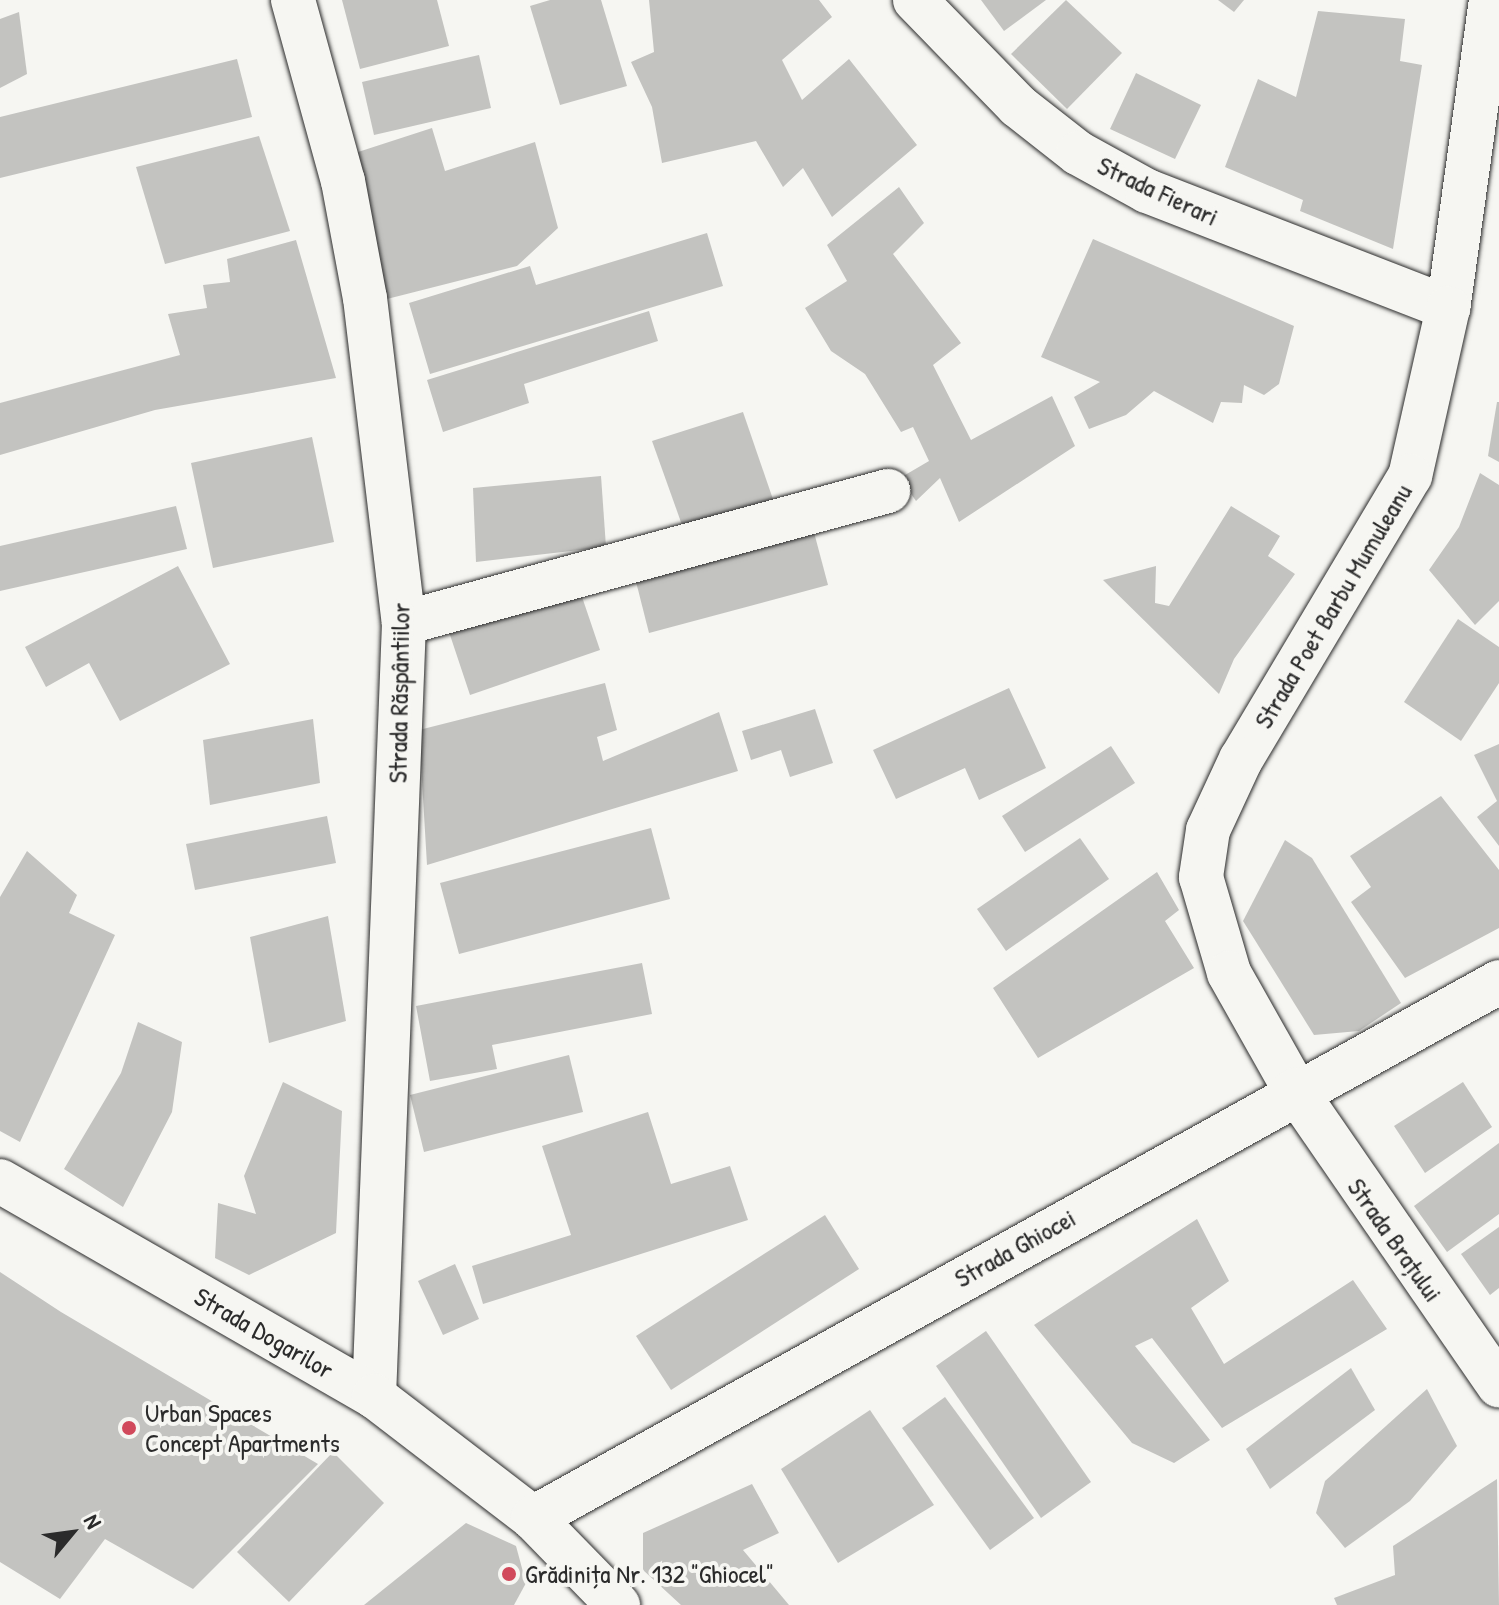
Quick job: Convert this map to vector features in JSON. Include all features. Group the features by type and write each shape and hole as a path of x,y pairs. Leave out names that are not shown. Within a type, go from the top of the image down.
{"street":[{"name":"Strada Răspântiilor","path":"293,0 365,298 404,623 374,1396"},
{"name":"Strada Fierari","path":"915,0 1018,106 1078,153 1147,191 1448,308"},
{"name":"Strada Poet Barbu Mumuleanu","path":"1295,1090 1229,973 1210,923 1201,877 1208,830 1241,759 1410,476 1448,308 1491,0"},
{"path":"404,623 888,491"},
{"name":"Strada Ghiocei","path":"533,1518 1295,1090 1499,982"},
{"name":"Strada Brațului","path":"1295,1090 1499,1386"},
{"name":"Strada Dogarilor","path":"0,1181 374,1396 533,1518 612,1603"}],"building":[{"path":"342,0 437,0 449,46 360,69"},
{"path":"550,0 601,0 627,86 560,105 530,6"},
{"path":"649,0 819,0 832,17 782,60 802,100 849,59 917,145 832,217 803,168 783,187 756,141 662,163 652,107 631,62 654,52"},
{"path":"981,0 1046,0 1004,31"},
{"path":"1066,0 1122,53 1067,109 1011,54"},
{"path":"1218,0 1244,0 1234,12"},
{"path":"1318,11 1405,19 1400,61 1422,65 1393,249 1300,211 1303,200 1225,167 1258,79 1296,97"},
{"path":"19,12 27,74 0,88 0,19"},
{"path":"479,55 491,108 374,135 362,82"},
{"path":"237,59 252,117 0,178 0,117"},
{"path":"1136,73 1201,105 1175,159 1110,129"},
{"path":"432,128 445,171 535,142 558,228 517,266 387,299 355,153"},
{"path":"259,136 290,231 165,264 136,167"},
{"path":"899,187 924,223 893,254 961,343 933,365 971,440 1052,396 1075,446 959,522 940,478 916,501 900,478 929,461 913,427 901,432 865,374 831,351 805,308 847,281 827,245"},
{"path":"707,233 723,286 430,374 409,303 530,266 536,285"},
{"path":"1093,239 1294,326 1279,384 1264,395 1244,385 1242,403 1221,402 1213,423 1154,391 1126,415 1089,429 1074,397 1100,382 1041,357"},
{"path":"296,240 336,378 155,410 0,455 0,403 180,355 168,314 207,308 203,285 230,282 227,259"},
{"path":"649,311 658,341 524,384 529,403 443,432 427,380"},
{"path":"1499,402 1499,462 1488,456"},
{"path":"743,412 777,511 682,525 652,441"},
{"path":"312,437 334,542 213,568 191,463"},
{"path":"1480,473 1499,485 1499,601 1475,625 1429,570 1459,527"},
{"path":"601,476 606,547 476,562 473,488"},
{"path":"176,506 187,549 0,591 0,546"},
{"path":"1231,506 1280,536 1268,556 1295,574 1234,659 1219,694 1103,580 1156,566 1155,603 1169,606"},
{"path":"811,521 828,585 649,633 631,562"},
{"path":"178,566 230,664 120,721 89,663 46,687 25,647"},
{"path":"578,585 600,650 470,695 448,629"},
{"path":"1458,619 1499,647 1499,683 1461,741 1404,702"},
{"path":"605,683 617,730 597,737 603,761 719,712 738,771 427,865 419,730"},
{"path":"1009,688 1046,768 979,800 965,768 896,799 873,750"},
{"path":"815,709 833,763 790,777 781,750 751,760 742,731"},
{"path":"313,719 320,783 210,805 203,740"},
{"path":"1499,744 1499,846 1477,817 1497,801 1474,755"},
{"path":"1111,746 1135,783 1025,852 1002,816"},
{"path":"1441,796 1499,870 1499,928 1405,978 1351,902 1371,887 1350,856"},
{"path":"327,816 336,863 195,890 186,844"},
{"path":"651,828 670,899 459,954 440,883"},
{"path":"1080,838 1109,879 1006,951 977,909"},
{"path":"1285,840 1312,858 1401,1003 1359,1031 1314,1035 1243,921"},
{"path":"27,851 77,895 69,913 115,935 20,1142 0,1131 0,897"},
{"path":"1157,872 1179,910 1165,921 1194,968 1038,1058 993,988"},
{"path":"328,916 346,1021 269,1043 250,937"},
{"path":"642,963 652,1014 492,1045 497,1069 430,1081 416,1006"},
{"path":"138,1022 182,1042 172,1112 123,1207 64,1169 121,1073"},
{"path":"569,1055 583,1112 424,1152 410,1095"},
{"path":"283,1082 342,1111 336,1233 249,1275 215,1258 218,1203 256,1214 244,1176"},
{"path":"1463,1082 1492,1127 1425,1173 1394,1126"},
{"path":"648,1112 671,1184 730,1166 748,1220 483,1304 472,1266 571,1235 542,1146"},
{"path":"1499,1143 1499,1214 1447,1252 1414,1206"},
{"path":"825,1215 859,1269 671,1390 636,1336"},
{"path":"1197,1219 1229,1281 1191,1308 1224,1364 1353,1280 1387,1329 1222,1428 1152,1338 1135,1346 1210,1440 1174,1463 1132,1443 1034,1325"},
{"path":"1499,1227 1499,1288 1490,1295 1461,1254"},
{"path":"455,1264 479,1319 443,1335 418,1281"},
{"name":"Urban Spaces Concept Apartments","path":"0,1272 61,1312 318,1464 193,1589 105,1539 60,1599 0,1562"},
{"path":"986,1331 1091,1482 1041,1518 936,1366"},
{"path":"1351,1368 1375,1410 1270,1489 1246,1449"},
{"path":"1427,1389 1457,1446 1410,1501 1345,1548 1316,1513 1325,1481"},
{"path":"945,1397 1034,1518 990,1550 902,1428"},
{"path":"870,1410 934,1505 838,1563 781,1469"},
{"path":"333,1452 384,1503 289,1602 237,1552"},
{"path":"1497,1479 1499,1605 1337,1605 1334,1598 1395,1575 1393,1546"},
{"path":"752,1484 779,1533 743,1550 789,1605 681,1605 643,1570 643,1533"},
{"path":"466,1523 516,1546 526,1583 514,1605 364,1605"}],"place":[{"name":"Urban Spaces Concept Apartments","path":"129,1428"},
{"name":"Grădinița Nr. 132 \"Ghiocel\"","path":"509,1574"}]}
